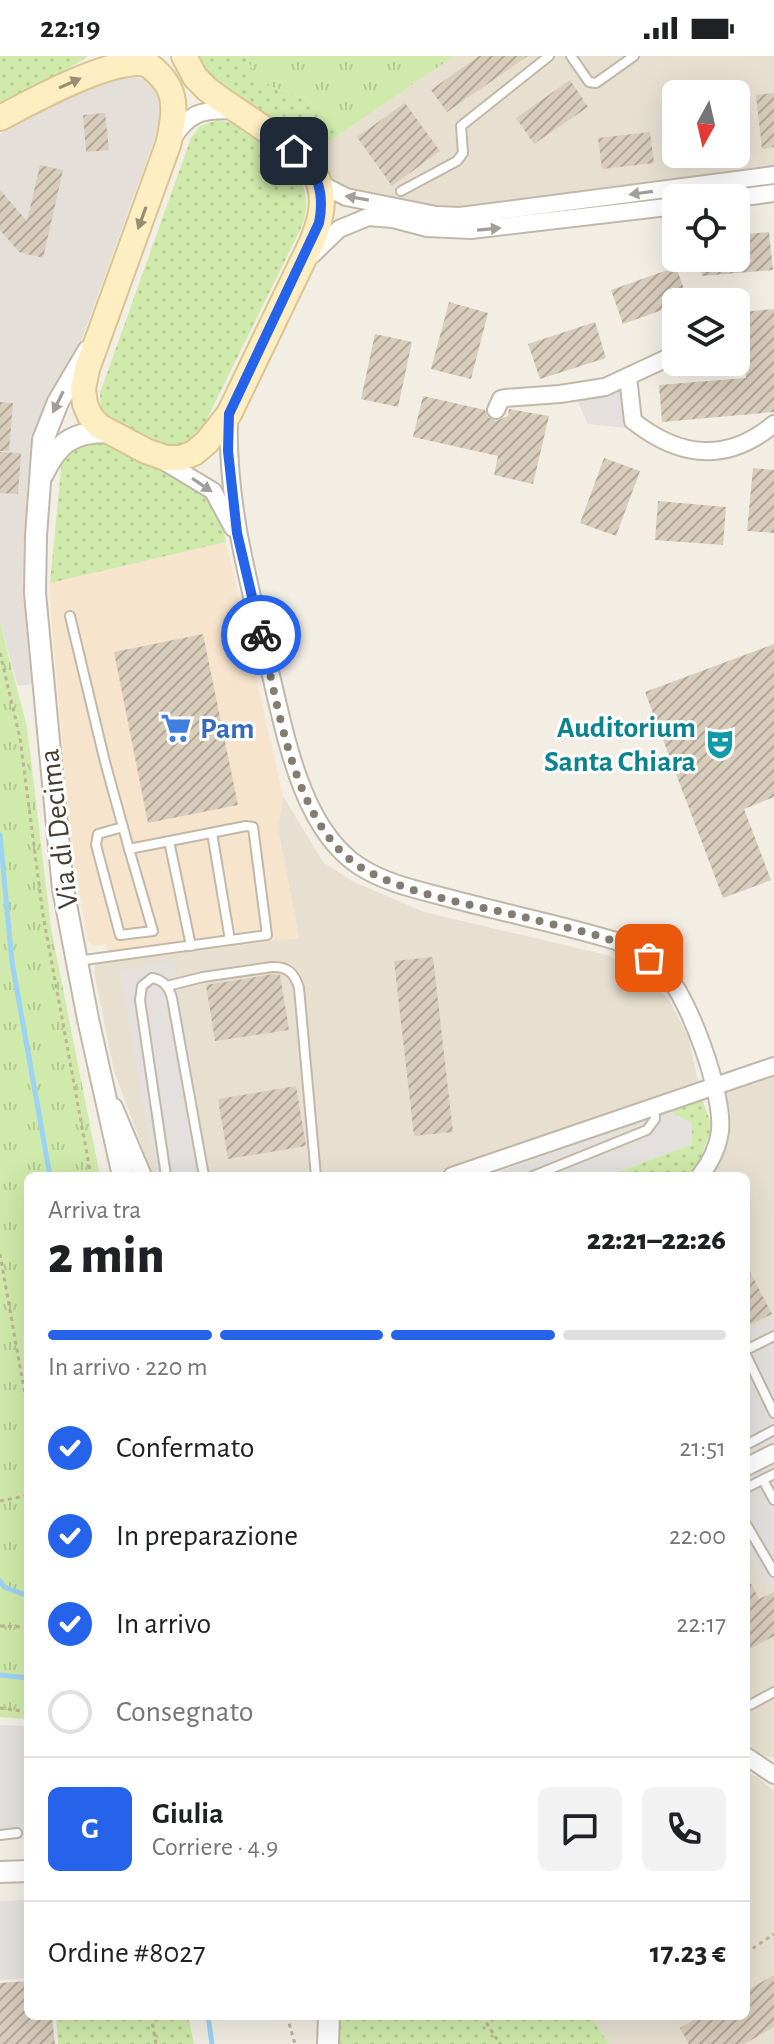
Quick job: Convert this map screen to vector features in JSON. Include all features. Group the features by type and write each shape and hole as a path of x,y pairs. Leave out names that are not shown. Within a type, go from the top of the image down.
{"main road":[{"path":"107,432 150,453 171,459 194,453 207,442 229,414 319,223 319,183 304,160 198,81 184,56"},
{"path":"0,118 52,91 114,65 142,60"},
{"name":"Via di Decima","path":"107,432 90,416 84,398 85,380 168,145 174,117 173,99 166,80 142,60"}],"street":[{"name":"Via di Decima","path":"168,145 180,126 194,114 234,110"},
{"path":"319,183 346,197 427,214 460,216 774,175"},
{"path":"750,196 774,193"},
{"path":"296,276 331,234 352,221 368,217 393,219 427,228 471,230 662,208"},
{"name":"Via di Decima","path":"99,336 71,377 51,417 41,450 35,555 36,626 59,858 77,961 122,1172"},
{"path":"496,410 501,399 593,390 662,361"},
{"path":"628,377 633,421 659,440 678,448 704,451 734,447 751,440 774,424"},
{"path":"229,414 228,451 237,533 294,765 311,806 332,841 358,866 389,881 607,939 649,958 665,971 687,1007 719,1107 720,1134 710,1163 703,1172"},
{"name":"Via di Decima","path":"41,478 54,453 71,438 88,432 107,432"},
{"path":"150,453 213,491 237,533"},
{"path":"464,1172 774,1066"},
{"path":"103,1082 141,1172"},
{"path":"750,1465 774,1453"},
{"path":"750,1759 774,1775"},
{"path":"0,1872 24,1871"},
{"path":"328,2044 329,2020"}],"lane":[{"path":"401,191 457,161 463,153 461,126 549,56"},
{"path":"571,56 589,82 596,83 634,56"},
{"path":"70,616 123,827 153,931 120,935 96,845 98,834 123,827"},
{"path":"77,961 267,935 253,827 129,849"},
{"path":"212,833 230,940"},
{"path":"169,841 191,946"},
{"path":"167,986 203,977 272,967 287,969 294,974 299,988 316,1172"},
{"path":"165,1172 140,995 145,982 152,978 167,986 172,998 203,1172"},
{"path":"543,1172 647,1130 654,1123 654,1106"},
{"path":"750,1350 774,1336"},
{"path":"750,1361 774,1413"},
{"path":"750,1443 774,1430"},
{"path":"750,1486 774,1474"},
{"path":"763,1480 774,1500"},
{"path":"750,1531 774,1572"},
{"path":"750,1705 774,1692"},
{"path":"0,1835 17,1833"}],"path":[{"path":"0,653 20,738 43,915 90,1172"},
{"path":"0,1254 24,1389"},
{"path":"0,1501 24,1496"},
{"path":"0,1626 24,1627"},
{"path":"0,1708 24,1711"},
{"path":"750,1950 774,1934"},
{"path":"152,2020 156,2044"},
{"path":"288,2020 295,2044"},
{"path":"485,2020 500,2044"}],"shaded area":[{"path":"454,56 774,56 774,165 458,209 434,209 397,197 340,189 330,180 315,151"},
{"path":"114,73 145,79 156,90 161,111 155,138 83,336 34,431 27,487 25,562 25,604 32,684 18,686 0,623 0,134"},
{"path":"623,388 627,428 588,424 576,398"},
{"path":"226,542 283,796 278,829 299,938 112,961 106,944 93,946 88,941 71,843 50,583"},
{"path":"283,796 323,862 352,881 424,912 607,955 632,967 669,1000 688,1036 698,1081 440,1172 148,1172 143,1149 114,1071 94,972 96,963 299,938 278,829"},
{"path":"174,961 208,1172 155,1172 119,971"},
{"path":"774,1067 774,1758 750,1752 750,1172 702,1172 717,1143 714,1084"},
{"path":"669,1111 692,1123 692,1144 618,1172 498,1172"},
{"path":"774,1317 774,1584 767,1588 750,1556 750,1330"},
{"path":"0,1725 24,1726 24,1835 22,1839 0,1840"},
{"path":"750,1773 759,1778 774,1791 774,2044 609,2044 593,2020 750,2020"},
{"path":"24,1900 24,1978 0,1980 0,1901"}],"green space":[{"path":"0,56 89,56 0,108"},
{"path":"195,56 245,56 261,83 297,95 315,105 340,134 315,151 228,93 200,67"},
{"path":"245,56 454,56 340,134 315,105 297,95 261,83"},
{"path":"217,120 234,124 248,132 290,164 303,185 306,211 302,226 204,425 188,442 161,445 109,422 101,413 100,393 191,138 200,126"},
{"path":"88,440 140,457 195,488 218,512 226,542 50,583 62,459 73,446"},
{"path":"0,623 27,727 51,928 99,1172 24,1172 24,1719 0,1717"},
{"path":"702,1098 712,1127 696,1170 618,1172 692,1144 692,1123 669,1111"},
{"path":"56,2020 189,2020 194,2044 58,2044"},
{"path":"338,2020 593,2020 609,2044 337,2044"}],"building":[{"path":"479,56 528,56 447,112 431,90"},
{"path":"570,80 588,107 534,144 516,118"},
{"path":"774,93 774,147 762,149 756,95"},
{"path":"405,103 440,151 392,186 357,137"},
{"path":"105,113 109,150 86,152 83,115"},
{"path":"650,132 654,163 602,169 598,138"},
{"path":"40,165 63,170 43,258 19,252 0,230 0,190 27,221"},
{"path":"769,232 773,270 750,272 750,234"},
{"path":"662,272 678,272 684,288 662,288 662,310 623,324 611,290"},
{"path":"702,272 749,272 702,276"},
{"path":"449,302 488,313 471,379 431,369"},
{"path":"774,309 774,412 662,422 659,385 750,376 750,311"},
{"path":"595,322 606,358 540,379 528,344"},
{"path":"375,334 412,342 398,407 361,399"},
{"path":"423,396 485,410 488,417 496,421 508,416 509,409 549,416 533,484 494,475 498,456 413,437"},
{"path":"0,402 13,403 9,451 0,451"},
{"path":"0,452 21,453 18,494 0,493"},
{"path":"604,458 640,471 616,536 580,523"},
{"path":"753,468 774,470 774,533 747,531"},
{"path":"658,501 726,507 723,545 655,540"},
{"name":"Pam","path":"203,634 238,805 148,823 114,652"},
{"name":"Auditorium Santa Chiara","path":"774,644 774,797 744,809 771,880 723,898 645,692"},
{"path":"433,957 453,1132 414,1136 394,961"},
{"path":"280,975 289,1030 215,1041 206,985"},
{"path":"296,1086 306,1146 228,1159 218,1099"},
{"path":"750,1272 772,1314 750,1325"},
{"path":"750,1582 759,1599 774,1592 774,1636 750,1649"},
{"path":"774,1975 774,2027 744,2044 689,2044 680,2028 694,2020 750,2020 750,1989"},
{"path":"24,1981 24,2020 52,2020 55,2044 0,2044 0,1983"}],"waterway":[{"path":"0,835 12,962 49,1172"},
{"path":"0,1581 4,1587 24,1594"},
{"path":"0,1675 24,1678"},
{"path":"209,2020 212,2044"}],"way so far":[{"path":"261,635 299,780 327,834 353,862 378,877 401,885 624,944 649,958"}],"place":[{"name":"Pam","path":"176,728"},
{"name":"Auditorium Santa Chiara","path":"720,744"}],"route":[{"path":"261,635 237,533 228,451 229,414 319,223 319,183 308,164 294,151"}]}
